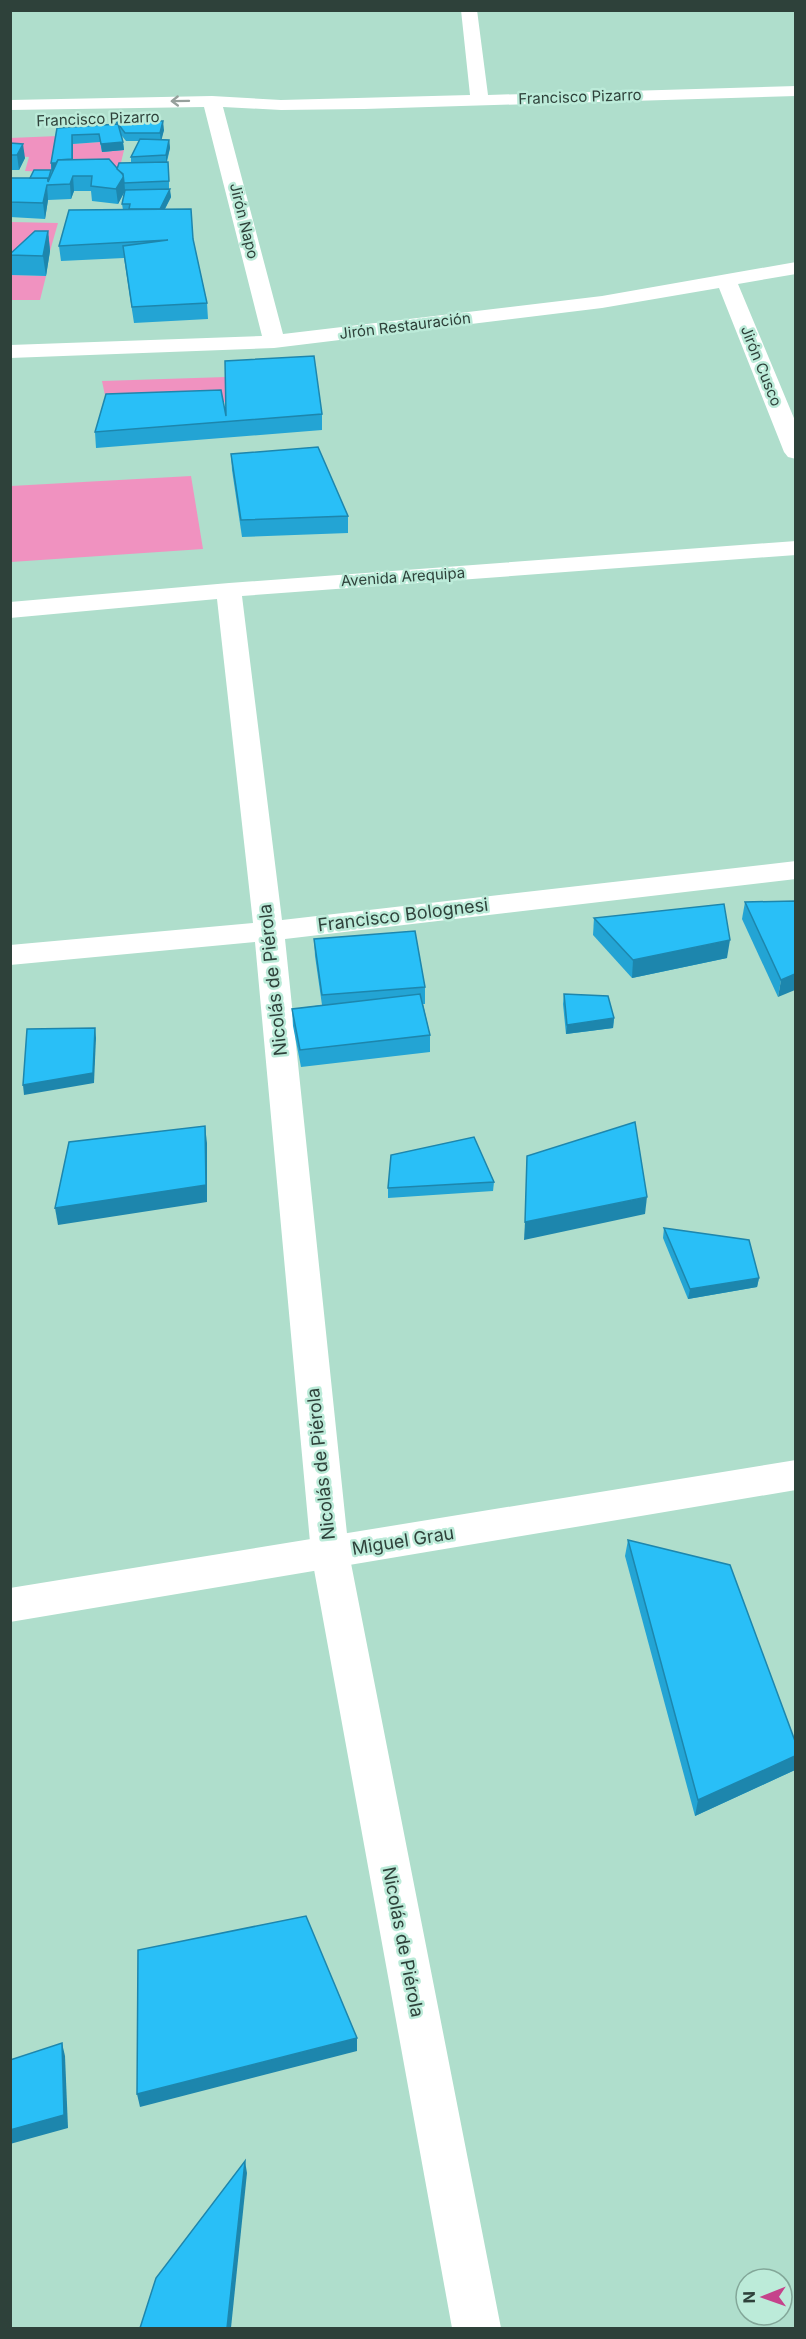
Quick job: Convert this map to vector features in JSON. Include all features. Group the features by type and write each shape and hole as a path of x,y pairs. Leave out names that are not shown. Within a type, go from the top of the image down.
{"street":[{"path":"468,10 480,100"},
{"name":"Francisco Pizarro","path":"10,105 215,108 282,113 364,104 795,91"},
{"name":"Francisco Pizarro","path":"10,122 215,108"},
{"name":"Jirón Napo","path":"215,108 274,342"},
{"name":"Jirón Restauración","path":"10,352 274,342 602,302 795,268"},
{"name":"Jirón Cusco","path":"726,280 795,452"},
{"name":"Avenida Arequipa","path":"10,610 229,590 795,548"},
{"name":"Nicolás de Piérola","path":"229,590 269,931 330,1553 476,2328"},
{"name":"Francisco Bolognesi","path":"10,955 269,931 795,870"},
{"name":"Miguel Grau","path":"10,1605 795,1475"}],"shaded area":[{"path":"58,136 52,172 25,171 29,157 13,156 11,153 10,138"},
{"path":"100,142 102,152 124,150 119,171 73,170 73,144"},
{"path":"11,222 58,223 50,251 12,275 46,276 40,300 11,300"},
{"path":"226,377 226,402 108,410 102,381"},
{"path":"191,476 203,549 11,562 11,486"}],"building":[{"path":"116,121 163,121 160,133 125,133"},
{"path":"118,124 123,142 101,144 99,134 72,135 72,159 51,163 57,128"},
{"path":"140,139 169,140 166,155 131,157"},
{"path":"10,143 23,144 17,155 10,155"},
{"path":"109,159 124,176 116,189 91,186 92,176 73,176 70,184 47,185 43,203 10,202 10,178 48,178 48,182 58,160"},
{"path":"168,162 169,181 124,183 123,174 117,169 119,163"},
{"path":"34,170 51,170 48,181 48,178 30,178"},
{"path":"170,189 160,209 129,209 130,204 122,204 125,190"},
{"path":"191,209 193,239 207,303 132,307 123,246 168,240 59,246 69,210"},
{"path":"35,231 48,231 43,256 10,255 10,254"},
{"path":"314,356 322,414 95,432 106,394 221,390 226,416 225,361"},
{"path":"318,447 348,516 241,520 231,454"},
{"path":"795,901 795,974 781,980 745,902"},
{"path":"724,904 730,940 633,960 594,918"},
{"path":"415,931 425,987 322,995 314,939"},
{"path":"420,994 430,1035 300,1050 292,1009"},
{"path":"564,994 608,996 614,1018 567,1025"},
{"path":"95,1028 93,1073 23,1085 27,1029"},
{"path":"635,1122 647,1197 525,1222 527,1156"},
{"path":"205,1126 206,1185 55,1208 69,1142"},
{"path":"474,1137 494,1182 388,1188 391,1155"},
{"path":"664,1228 749,1240 759,1278 690,1289"},
{"path":"628,1540 730,1565 795,1741 795,1756 698,1800"},
{"path":"306,1916 357,2038 137,2094 138,1950"},
{"path":"62,2043 64,2115 10,2130 10,2060"},
{"path":"245,2161 227,2328 140,2328 156,2278"}]}
